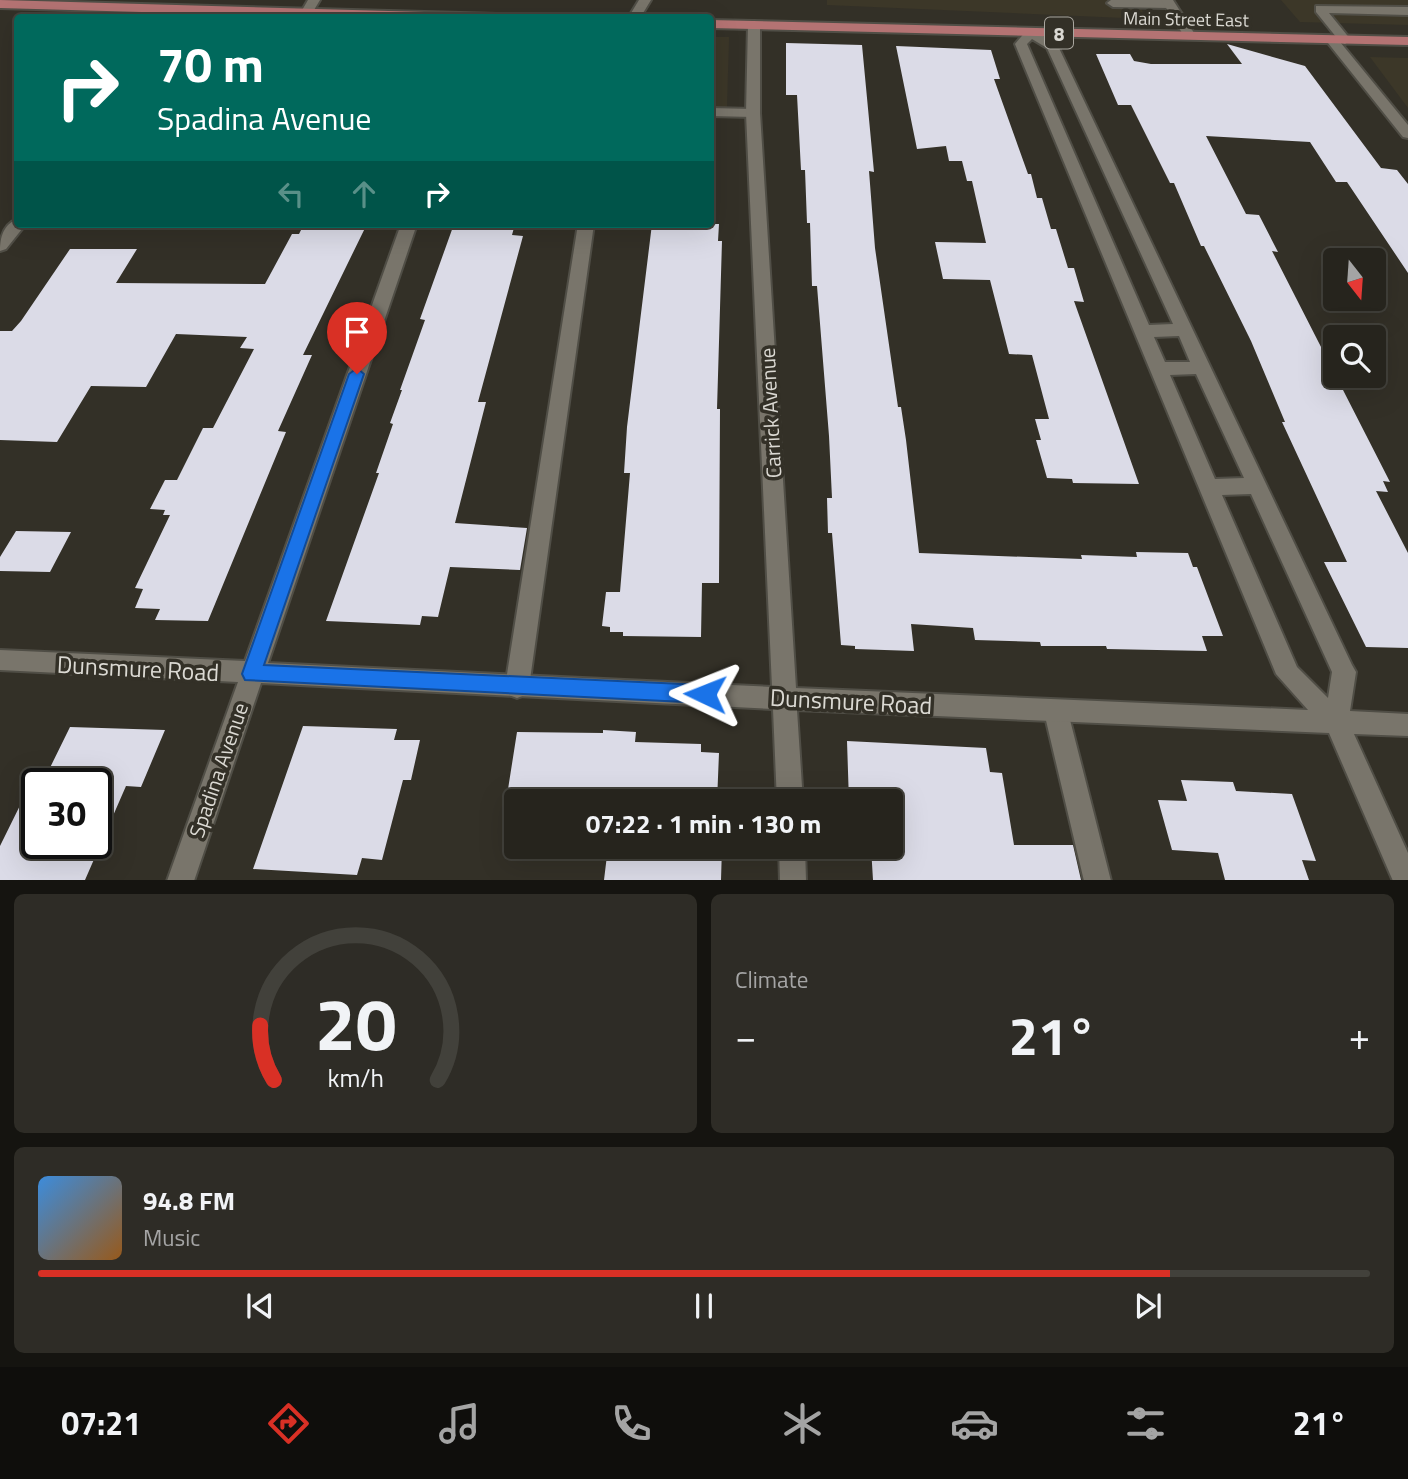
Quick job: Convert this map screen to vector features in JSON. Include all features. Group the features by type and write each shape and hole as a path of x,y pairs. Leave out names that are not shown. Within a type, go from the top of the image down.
{"main road":[{"path":"0,4 20,2 181,13 377,14"},
{"name":"Main Street East","path":"714,24 1408,41"}],"street":[{"path":"307,12 314,0"},
{"path":"1114,3 1168,2 1190,36"},
{"path":"1406,13 1320,9 1338,40 1408,134"},
{"name":"Carrick Avenue","path":"754,25 752,113 790,789"},
{"path":"1336,722 1344,672 1052,46 1031,33 1021,44 1288,674 1336,722 1407,880"},
{"path":"714,112 752,113"},
{"path":"1053,120 1086,120"},
{"path":"1090,206 1127,205"},
{"path":"0,246 15,228"},
{"name":"Spadina Avenue","path":"180,880 408,228"},
{"path":"517,687 585,228"},
{"path":"1103,235 1141,234"},
{"path":"1142,331 1184,330"},
{"path":"1158,369 1202,368"},
{"path":"1209,487 1257,486"},
{"name":"Dunsmure Road","path":"1,662 786,697 1056,712 1408,725"},
{"path":"1056,712 1098,880"},
{"path":"792,859 793,880"}],"shaded area":[{"path":"827,0 1136,0 1147,19 827,5"},
{"path":"1281,0 1408,0 1408,25 1300,22"},
{"path":"714,37 729,37 727,108 714,107"},
{"path":"1370,57 1408,58 1408,108"}],"building":[{"path":"786,43 862,45 874,172 869,171 875,248 898,407 901,407 906,440 919,553 1082,559 1081,555 1137,557 1136,552 1188,553 1193,567 1197,567 1223,636 1202,636 1207,651 1041,646 1040,642 975,640 973,628 911,624 914,651 855,649 855,646 841,645 832,533 828,533 827,498 832,498 817,286 812,286 810,223 807,223 805,170 801,170 797,95 786,95"},
{"path":"1227,44 1305,66 1381,168 1397,170 1408,184 1408,273 1347,182 1336,182 1310,142 1206,136 1246,214 1259,215 1278,252 1272,251 1323,351 1323,388 1342,388 1390,482 1383,481 1388,492 1376,491 1408,553 1408,648 1366,647 1324,562 1347,562 1282,422 1285,422 1251,341 1204,246 1201,246 1174,183 1170,183 1131,105 1118,105 1096,54 1130,54 1134,61 1151,64 1242,64"},
{"path":"896,46 991,50 1000,79 994,79 1028,174 1031,174 1037,198 1042,198 1051,229 1056,229 1068,268 1074,268 1084,302 1074,301 1139,484 1073,483 1072,479 1047,478 1036,440 1041,440 1035,419 1049,419 1032,355 1009,354 990,280 943,279 935,242 986,243 972,181 967,181 962,161 949,161 946,146 917,149"},
{"path":"714,224 719,224 718,241 722,241 717,409 720,409 719,583 702,583 701,637 623,636 623,632 610,632 610,627 602,626 606,592 620,592 630,473 624,473 627,427 652,228 714,228"},
{"path":"302,228 365,228 303,355 312,355 278,431 286,432 208,621 155,620 160,609 135,608 143,589 135,588 170,515 163,515 165,510 150,509 165,480 177,480 203,428 213,428 254,349 240,348 247,337 176,334 146,387 91,386 57,442 0,440 0,331 12,331 21,321 70,249 137,249 116,283 265,284 292,234 299,234"},
{"path":"453,228 514,228 512,235 523,236 478,402 486,402 455,523 527,528 520,570 450,567 438,617 422,616 420,625 326,621 379,473 376,473 393,424 390,423 425,320 420,319"},
{"path":"16,531 71,532 50,572 0,571 0,557"},
{"path":"303,726 397,729 394,740 420,740 411,780 403,780 382,860 362,858 357,875 253,869"},
{"path":"70,727 165,730 141,787 126,786 112,818 112,768 50,768"},
{"path":"603,730 636,732 635,742 701,744 701,752 719,753 718,789 508,789 517,732 603,733"},
{"path":"847,741 986,748 990,772 1002,773 1014,845 1073,845 1081,880 873,880 872,859 903,859 903,789 849,789"},
{"path":"1181,780 1233,782 1236,791 1292,794 1316,861 1302,860 1309,880 1225,880 1218,853 1172,850 1158,800 1187,801"},
{"path":"21,803 21,859 94,859 85,880 0,880 0,846"},
{"path":"607,859 722,859 721,880 604,880"}],"route":[{"path":"357,374 252,674 705,694"}]}
